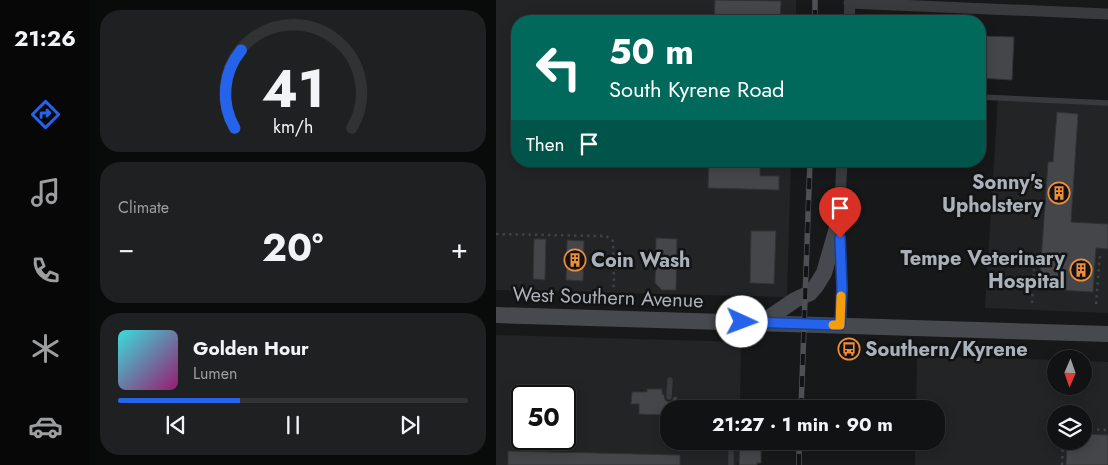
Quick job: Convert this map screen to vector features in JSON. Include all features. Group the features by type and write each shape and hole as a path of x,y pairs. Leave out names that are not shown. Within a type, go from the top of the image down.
{"main road":[{"path":"761,323 795,300 810,293 816,286 824,273 839,221"},
{"name":"West Southern Avenue","path":"496,314 1108,334"}],"street":[{"path":"849,15 850,2 1108,14"},
{"path":"840,325 842,288 839,221 842,167"}],"lane":[{"path":"986,96 1108,102"},
{"path":"669,398 670,380"},
{"path":"731,450 731,465"}],"path":[{"path":"496,234 610,238 613,241 613,288"},
{"path":"1096,304 1100,254"},
{"path":"1032,303 1034,270"},
{"path":"1092,429 1108,430"},
{"path":"1062,465 1063,450"}],"shaded area":[{"path":"496,0 796,0 796,15 511,15 511,167 791,167 787,297 496,290"},
{"path":"998,97 1108,103 1108,313 985,308"},
{"path":"496,335 741,342 740,400 660,400 660,450 740,450 737,465 496,465"},
{"path":"917,356 1047,360 1047,395 1092,395 1092,361 1108,362 1108,465 915,465 915,450 945,450 945,400 916,400"}],"building":[{"path":"715,0 781,1 780,15 714,15"},
{"path":"986,36 1014,37 1012,80 986,78"},
{"path":"1057,112 1078,114 1071,222 1108,224 1108,249 1096,248 1093,292 1039,289 1048,162 1053,162"},
{"path":"709,167 760,167 760,176 779,176 779,190 708,188"},
{"path":"751,231 776,231 774,284 750,283"},
{"path":"656,238 677,239 676,290 662,290 655,283"},
{"name":"Coin Wash","path":"534,239 546,239 545,280 533,279"},
{"name":"Coin Wash","path":"567,240 584,241 583,281 566,280"},
{"path":"647,389 662,389 665,400 660,400 660,415 639,414 639,404 631,404 632,392 647,392"},
{"path":"1092,434 1108,435 1108,465 1066,465 1067,450 1092,450"},
{"path":"740,450 761,450 761,463 757,463 757,465 739,465"},
{"path":"508,451 680,455 680,465 508,465"}],"railway":[{"path":"815,0 815,15"},
{"path":"801,400 810,167"},
{"path":"799,450 799,465"}],"slow traffic":[{"path":"833,325 840,325 841,296"}],"place":[{"name":"Sonny's Upholstery","path":"1059,193"},
{"name":"Coin Wash","path":"575,260"},
{"name":"Tempe Veterinary Hospital","path":"1081,270"},
{"name":"Southern/Kyrene","path":"849,349"}],"route":[{"path":"742,322 840,325 842,288 840,238"}]}
